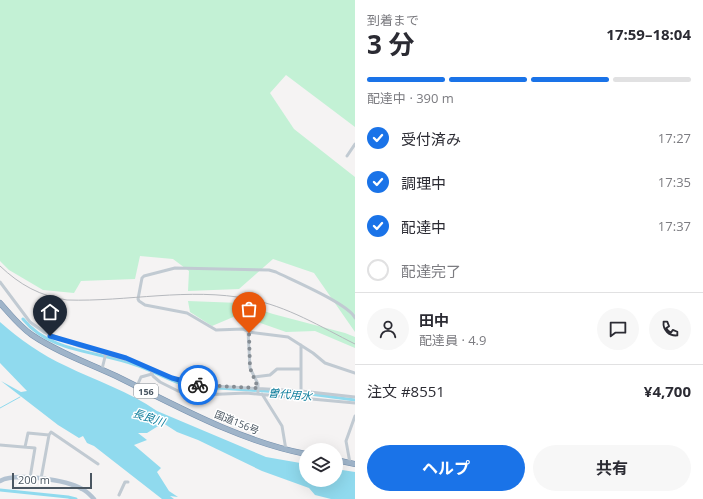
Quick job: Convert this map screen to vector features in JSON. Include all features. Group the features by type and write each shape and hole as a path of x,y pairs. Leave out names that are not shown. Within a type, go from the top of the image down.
{"highway":[{"name":"国道156号","path":"0,302 18,323 32,335 224,427 286,450 299,453"},
{"path":"343,461 353,463"}],"main road":[{"path":"0,481 9,477 41,479 77,487 88,492 94,499"}],"street":[{"path":"347,156 355,144"},
{"path":"355,318 351,311 340,303 269,270 175,268 145,275 142,278 138,299 145,304 187,313 216,330 243,329 248,332 288,337 325,363 355,373"},
{"path":"0,282 36,327 62,340 105,355 126,358 151,371 187,383 235,390 355,397"},
{"path":"248,332 250,368 259,392 282,426 286,450"},
{"path":"301,345 301,394"},
{"path":"102,369 105,355"},
{"path":"254,377 270,374 276,369 301,369"},
{"path":"137,386 141,377 151,371"},
{"path":"151,371 166,386 186,392 208,396 235,390"},
{"path":"259,392 337,397 355,403"},
{"path":"353,463 346,441 355,416"},
{"path":"26,447 28,433 49,435 51,432 98,464"},
{"path":"41,479 49,435"},
{"path":"0,445 35,448 36,450 30,478"},
{"path":"119,495 125,482 128,482"}],"green space":[{"path":"0,0 355,0 355,127 286,75 270,93 294,129 355,177 355,332 314,273 273,259 239,289 188,291 189,271 173,259 140,256 135,279 81,281 74,293 43,290 9,270 0,261"},
{"path":"188,301 240,303 273,314 345,333 355,337 355,348 315,331 286,332 238,315 212,326 190,312"}],"water":[{"name":"長良川","path":"0,322 48,357 124,392 157,411 266,457 299,463 299,484 262,471 198,440 177,432 163,423 147,433 138,433 147,440 134,445 161,468 157,472 169,491 178,497 170,496 174,499 162,499 94,446 87,443 83,436 79,438 58,425 1,381 21,392 27,391 0,363"},
{"path":"343,470 355,472 355,499 331,499 315,495 306,487 343,487"}],"waterway":[{"name":"曽代用水","path":"23,319 34,330 47,339 61,345 76,350 122,360 188,386 310,394 355,400"},
{"path":"0,408 20,397"},
{"path":"0,490 76,499"}],"railway":[{"path":"0,266 15,279 31,289 48,296 67,300 204,294 263,302 317,324 355,344"}],"way so far":[{"path":"198,385 253,389 258,388 258,384 250,371 249,333"}],"route":[{"path":"50,336 78,346 126,358 172,378 198,385"}]}
